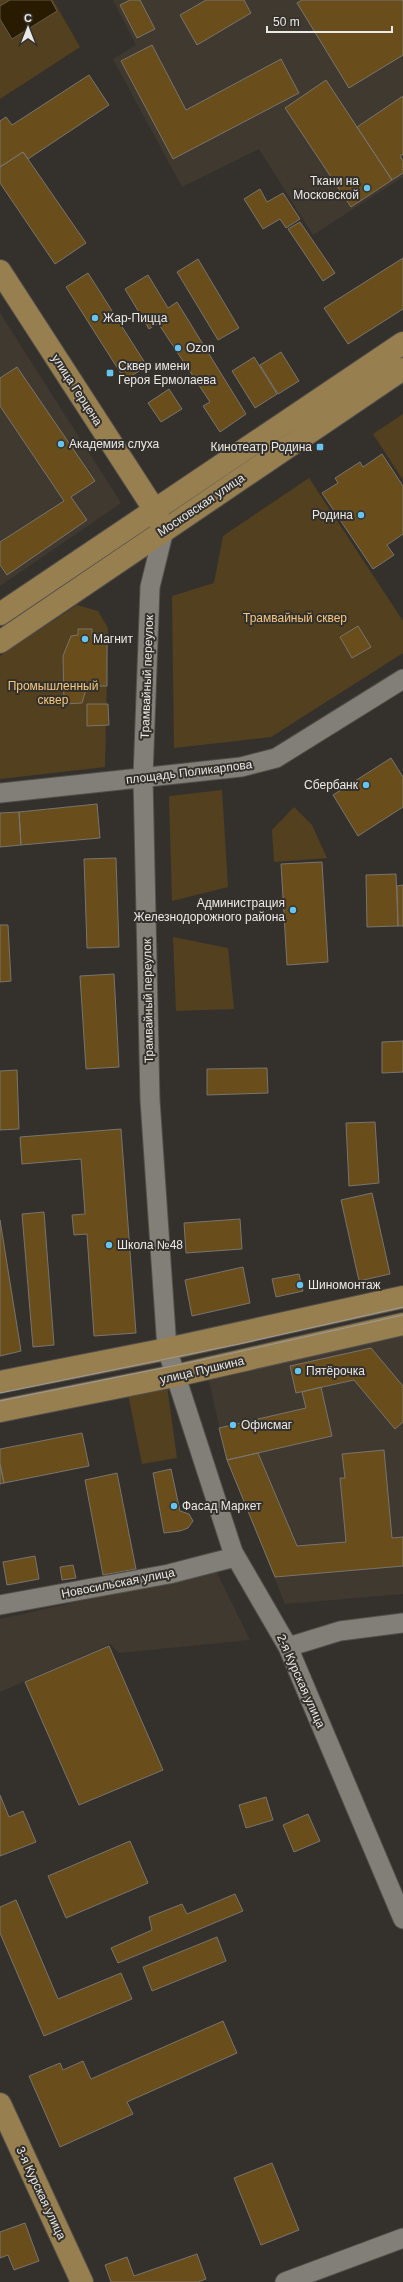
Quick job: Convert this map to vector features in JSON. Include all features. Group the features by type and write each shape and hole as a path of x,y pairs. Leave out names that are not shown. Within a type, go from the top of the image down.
{"main road":[{"name":"улица Герцена","path":"0,271 154,509 164,530"},
{"name":"Московская улица","path":"0,614 403,343"},
{"name":"Московская улица","path":"0,642 403,369"},
{"path":"0,1382 167,1349 403,1297"},
{"name":"улица Пушкина","path":"0,1411 174,1376 403,1324"},
{"name":"3-я Курская улица","path":"0,2104 82,2282"}],"street":[{"name":"Трамвайный переулок","path":"164,530 150,587 143,777 150,1100 167,1349 174,1376"},
{"name":"площадь Поликарпова","path":"0,793 241,767 276,758 403,679"},
{"name":"2-я Курская улица","path":"174,1376 235,1557 288,1647 403,1919"},
{"name":"Новосильская улица","path":"0,1605 169,1574 235,1557"},
{"path":"288,1647 340,1631 403,1623"},
{"path":"285,2282 403,2238"}],"shaded area":[{"path":"10,0 51,0 57,11 12,39 0,19 0,6"},
{"path":"113,0 403,0 403,177 313,235 259,149 182,187 113,59 136,45"},
{"path":"0,313 121,503 0,586"},
{"path":"403,1333 403,1594 285,1604 227,1460 208,1377"},
{"path":"216,1571 250,1640 119,1653 110,1644 0,1692 0,1619"}],"green space":[{"path":"0,0 53,0 80,47 0,99"},
{"path":"403,414 403,480 373,434"},
{"name":"Трамвайный сквер","path":"309,478 403,621 403,653 271,737 174,748 172,596 214,583 223,536"},
{"name":"Промышленный сквер","path":"77,605 98,611 108,628 105,767 0,779 0,656"},
{"path":"222,790 228,887 172,901 169,796"},
{"path":"294,807 312,825 327,858 274,862 272,830"},
{"path":"173,937 228,948 234,1009 176,1011"},
{"path":"167,1386 177,1458 142,1464 128,1394"}],"building":[{"path":"130,0 140,0 155,29 137,38 120,5"},
{"path":"206,0 244,0 251,13 197,45 180,15"},
{"path":"302,0 403,0 403,55 349,88 297,3"},
{"path":"152,45 186,110 281,59 299,93 173,159 121,61"},
{"path":"89,75 109,105 28,159 23,152 0,167 0,121 6,117 12,125"},
{"path":"326,80 392,180 351,207 285,108"},
{"path":"403,96 403,154 400,156 403,161 403,173 392,180 357,127"},
{"path":"23,152 86,243 55,264 0,183 0,167"},
{"path":"260,189 267,202 283,193 300,219 286,228 280,219 263,229 244,199"},
{"path":"300,222 335,273 323,281 288,229"},
{"path":"403,258 403,309 348,344 324,308"},
{"path":"198,259 239,328 218,340 177,272"},
{"path":"88,273 147,366 125,380 66,287"},
{"path":"148,275 168,308 177,302 246,414 220,432 203,406 210,402 158,323 149,329 125,289"},
{"path":"281,352 299,381 278,394 260,365"},
{"path":"254,357 277,394 255,408 232,371"},
{"path":"17,367 95,481 71,497 87,520 7,575 0,565 0,542 64,501 0,406 0,378"},
{"path":"169,389 182,409 161,422 148,403"},
{"path":"382,454 403,486 403,534 387,545 394,555 373,569 322,493 338,483 335,478 360,462 363,467"},
{"path":"358,626 371,647 352,658 340,637"},
{"path":"78,629 92,629 92,635 107,635 107,686 87,686 82,703 64,704 63,656 71,636 78,635"},
{"path":"87,704 108,704 109,725 87,726"},
{"path":"391,758 403,777 403,807 358,836 333,795"},
{"path":"97,804 100,838 21,845 19,812"},
{"path":"19,812 21,845 0,847 0,813"},
{"path":"116,858 119,947 87,948 84,859"},
{"path":"322,862 328,962 287,965 281,864"},
{"path":"396,874 398,926 367,927 366,875"},
{"path":"403,885 403,926 398,926 397,886"},
{"path":"0,925 8,925 11,981 0,982"},
{"path":"114,974 119,1067 86,1069 80,976"},
{"path":"403,1041 403,1072 382,1073 382,1042"},
{"path":"267,1068 268,1093 207,1095 207,1069"},
{"path":"17,1070 19,1129 0,1130 0,1071"},
{"path":"375,1122 379,1183 349,1186 346,1123"},
{"path":"121,1129 136,1333 94,1336 87,1234 74,1235 72,1215 85,1214 81,1159 22,1164 20,1137"},
{"path":"372,1193 390,1274 359,1281 341,1200"},
{"path":"44,1212 54,1345 33,1347 22,1214"},
{"path":"240,1219 242,1249 186,1253 184,1223"},
{"path":"0,1220 21,1351 0,1356"},
{"path":"243,1267 250,1303 192,1316 185,1280"},
{"path":"299,1274 303,1291 276,1297 272,1279"},
{"path":"371,1348 403,1386 403,1422 395,1429 354,1380 296,1393 290,1366"},
{"path":"321,1387 332,1436 227,1460 219,1428 306,1408 302,1392"},
{"path":"82,1433 89,1466 4,1483 0,1464 0,1449"},
{"path":"384,1450 392,1538 403,1537 403,1566 275,1577 227,1460 258,1453 297,1546 346,1542 340,1478 345,1478 342,1454"},
{"path":"0,1464 4,1483 0,1484"},
{"path":"171,1469 180,1511 189,1514 193,1521 188,1528 180,1531 164,1533 153,1473"},
{"path":"117,1473 136,1569 103,1575 85,1480"},
{"path":"35,1556 39,1579 7,1585 3,1562"},
{"path":"73,1565 76,1578 62,1580 60,1567"},
{"path":"109,1646 163,1770 79,1805 25,1682"},
{"path":"0,1795 9,1817 23,1811 36,1842 0,1856"},
{"path":"266,1797 273,1820 246,1828 239,1805"},
{"path":"308,1814 320,1841 294,1852 283,1825"},
{"path":"130,1841 148,1883 66,1918 48,1876"},
{"path":"235,1894 243,1911 118,1963 111,1948 152,1930 149,1917 182,1904 187,1914"},
{"path":"16,1900 58,1999 121,1973 132,1999 44,2036 0,1933 0,1907"},
{"path":"217,1937 226,1961 152,1991 143,1967"},
{"path":"223,2021 237,2053 127,2102 133,2114 60,2147 29,2076 60,2063 63,2070 83,2061 91,2079"},
{"path":"272,2163 299,2230 261,2245 234,2178"},
{"path":"25,2223 39,2261 14,2270 8,2255 0,2258 0,2232"},
{"path":"197,2254 206,2279 198,2282 111,2282 105,2265 127,2257 134,2276"}],"tram line":[{"path":"0,1393 239,1344 403,1307"},
{"path":"0,1401 202,1360 403,1315"}],"place":[{"name":"Ткани на Московской","path":"367,188"},
{"name":"Жар-Пицца","path":"95,318"},
{"name":"Ozon","path":"178,348"},
{"name":"Сквер имени Героя Ермолаева","path":"110,373"},
{"name":"Академия слуха","path":"61,444"},
{"name":"Кинотеатр Родина","path":"320,447"},
{"name":"Родина","path":"361,515"},
{"name":"Магнит","path":"85,639"},
{"name":"Сбербанк","path":"366,785"},
{"name":"Администрация Железнодорожного района","path":"293,910"},
{"name":"Школа №48","path":"109,1245"},
{"name":"Шиномонтаж","path":"300,1285"},
{"name":"Пятёрочка","path":"298,1371"},
{"name":"Офисмаг","path":"233,1425"},
{"name":"Фасад Маркет","path":"174,1506"}]}
